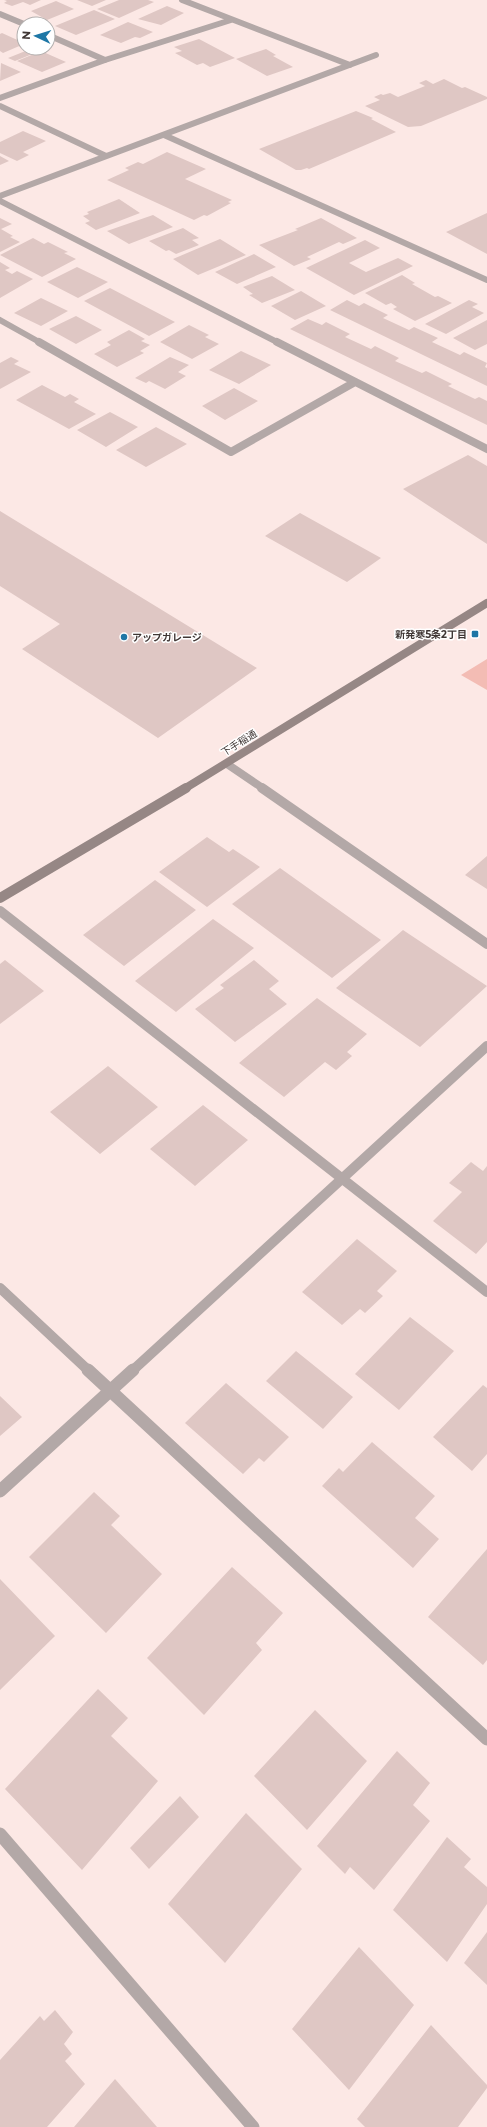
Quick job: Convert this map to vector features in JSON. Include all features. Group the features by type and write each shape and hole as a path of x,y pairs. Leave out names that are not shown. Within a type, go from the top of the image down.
{"main road":[{"name":"下手稲通","path":"0,898 227,764 487,603"}],"street":[{"path":"182,0 350,65"},
{"path":"0,14 16,21"},
{"path":"0,98 105,60 231,20"},
{"path":"56,39 105,60"},
{"path":"0,196 376,55"},
{"path":"0,106 106,156"},
{"path":"164,135 487,280"},
{"path":"0,201 487,449"},
{"path":"0,320 231,452 355,382"},
{"path":"227,764 487,944"},
{"path":"0,911 487,1292"},
{"path":"0,1491 487,1046"},
{"path":"0,1288 487,1739"},
{"path":"0,1834 253,2127"}],"shaded area":[{"path":"487,659 487,690 461,675"}],"building":[{"path":"4,0 41,0 30,5 23,2 12,6 4,3 7,1"},
{"path":"77,0 106,0 92,6"},
{"path":"119,0 148,0 154,2 119,18 97,9"},
{"path":"56,1 74,9 56,16 40,16 31,11"},
{"path":"167,6 184,13 161,25 138,19"},
{"path":"94,10 115,19 76,35 56,26"},
{"path":"128,22 153,32 140,38 135,37 121,43 100,35"},
{"path":"2,33 16,39 16,47 3,53 0,51 0,34"},
{"path":"199,39 235,58 210,67 203,63 197,65 175,53 182,51 174,47"},
{"path":"266,49 276,55 273,56 293,67 267,76 236,59"},
{"path":"16,55 28,56 15,61 8,58"},
{"path":"29,56 52,56 66,62 42,72 17,61"},
{"path":"1,63 21,72 0,81"},
{"path":"444,79 462,88 465,87 487,97 487,99 421,126 408,127 365,106 380,100 374,97 381,94 383,95 390,93 398,97 425,86 419,83 426,80 433,84"},
{"path":"356,111 373,118 371,119 396,132 309,169 307,168 301,170 296,170 259,149"},
{"path":"23,131 46,141 23,152 29,155 17,161 0,153 0,142"},
{"path":"167,152 206,169 185,179 232,200 228,202 231,203 207,216 204,215 194,220 107,180 129,170 125,168 138,162 143,164"},
{"path":"0,156 9,161 0,165"},
{"path":"119,199 140,213 96,230 85,223 90,221 83,216 89,214 87,212"},
{"path":"487,213 487,254 446,232"},
{"path":"153,215 173,227 129,244 107,231"},
{"path":"0,218 12,224 1,229 13,236 10,237 20,242 0,252"},
{"path":"321,218 357,238 343,244 339,242 307,257 311,259 294,266 259,245 298,230 295,229"},
{"path":"183,228 199,238 192,240 199,245 176,254 169,250 166,251 149,241"},
{"path":"33,238 44,244 48,242 68,252 64,253 76,259 42,277 0,255"},
{"path":"220,239 246,255 198,275 173,259"},
{"path":"365,240 380,248 349,263 366,272 398,258 413,266 354,295 306,268"},
{"path":"254,254 276,267 237,284 215,272"},
{"path":"0,262 10,268 5,270 12,274 17,271 33,279 0,298"},
{"path":"77,267 108,282 78,298 47,282"},
{"path":"402,275 415,283 412,284 435,297 438,296 452,303 415,321 393,309 397,307 391,303 386,305 365,293"},
{"path":"272,276 295,290 262,303 249,295 253,294 243,287"},
{"path":"110,288 175,322 149,336 84,301"},
{"path":"301,291 326,306 295,320 271,306"},
{"path":"41,298 68,311 41,326 14,313"},
{"path":"347,300 359,306 364,303 388,315 383,318 409,330 414,327 438,338 432,342 460,355 464,352 487,363 485,367 487,368 487,386 330,310"},
{"path":"469,300 478,304 472,307 484,313 446,334 425,324"},
{"path":"76,316 102,330 76,344 49,329"},
{"path":"308,319 322,325 326,322 350,334 345,337 371,349 375,346 399,358 395,361 422,373 426,371 452,384 448,386 475,399 479,397 487,401 487,425 290,329"},
{"path":"487,320 487,344 475,350 453,338"},
{"path":"189,325 209,335 205,337 219,344 192,359 160,342"},
{"path":"129,330 145,339 141,341 150,345 140,351 144,353 117,367 94,354 111,345 107,342"},
{"path":"241,351 271,365 239,384 209,370"},
{"path":"11,357 19,361 14,364 31,372 0,389 0,363"},
{"path":"170,357 189,365 178,372 186,376 165,389 149,381 146,383 135,378"},
{"path":"42,385 65,397 70,394 79,399 74,402 96,414 69,429 16,400"},
{"path":"234,388 258,401 225,420 202,406"},
{"path":"110,412 138,427 106,447 77,430"},
{"path":"156,427 187,444 146,467 116,450"},
{"path":"468,455 487,466 487,544 403,489"},
{"name":"アップガレージ","path":"0,511 257,668 158,738 22,649 60,624 0,586"},
{"path":"300,513 381,558 347,582 265,536"},
{"path":"207,837 229,852 233,849 260,867 207,907 159,872"},
{"path":"487,856 487,889 465,875"},
{"path":"280,868 381,940 332,978 232,904"},
{"path":"155,880 196,910 124,966 83,935"},
{"path":"213,919 254,948 176,1012 135,981"},
{"path":"403,930 487,986 420,1047 336,988"},
{"path":"5,960 44,991 0,1024 0,964"},
{"path":"254,960 279,981 269,989 287,1004 235,1042 195,1009 224,988 220,985"},
{"path":"317,998 367,1034 347,1052 352,1056 336,1070 325,1062 284,1097 239,1063"},
{"path":"108,1066 158,1107 100,1154 50,1112"},
{"path":"203,1105 248,1140 195,1186 150,1149"},
{"path":"471,1162 483,1171 487,1166 487,1242 476,1254 433,1221 462,1192 449,1183"},
{"path":"357,1239 397,1271 377,1291 383,1296 365,1313 360,1309 342,1325 302,1292"},
{"path":"410,1317 454,1351 399,1410 355,1374"},
{"path":"296,1351 353,1397 323,1429 266,1381"},
{"path":"226,1383 289,1437 264,1462 259,1458 243,1474 185,1423"},
{"path":"483,1385 487,1388 487,1454 472,1471 433,1437"},
{"path":"0,1396 22,1417 0,1436"},
{"path":"372,1442 435,1496 415,1518 439,1539 413,1568 322,1486 339,1468 343,1472"},
{"path":"94,1492 120,1516 111,1525 162,1574 106,1633 29,1557"},
{"path":"487,1549 487,1660 483,1665 428,1617"},
{"path":"232,1567 283,1613 256,1643 262,1650 204,1715 147,1658"},
{"path":"0,1579 55,1636 0,1690"},
{"path":"98,1689 128,1718 111,1736 158,1781 82,1870 5,1789"},
{"path":"315,1710 367,1761 307,1830 254,1776"},
{"path":"397,1751 430,1783 413,1805 430,1821 374,1890 350,1867 345,1874 317,1846"},
{"path":"180,1796 199,1817 149,1869 130,1848"},
{"path":"246,1813 302,1869 225,1963 168,1904"},
{"path":"447,1837 471,1859 464,1867 487,1887 487,1904 447,1962 393,1910"},
{"path":"487,1932 487,1985 464,1963"},
{"path":"359,1947 414,2005 349,2090 292,2029"},
{"path":"55,2010 73,2032 64,2044 72,2054 65,2061 85,2084 47,2127 0,2127 0,2060 40,2016 44,2021"},
{"path":"431,2025 487,2085 487,2088 458,2127 365,2127 357,2119"},
{"path":"115,2079 157,2127 74,2127"}],"place":[{"name":"新発寒5条2丁目","path":"475,634"},
{"name":"アップガレージ","path":"124,637"}]}
